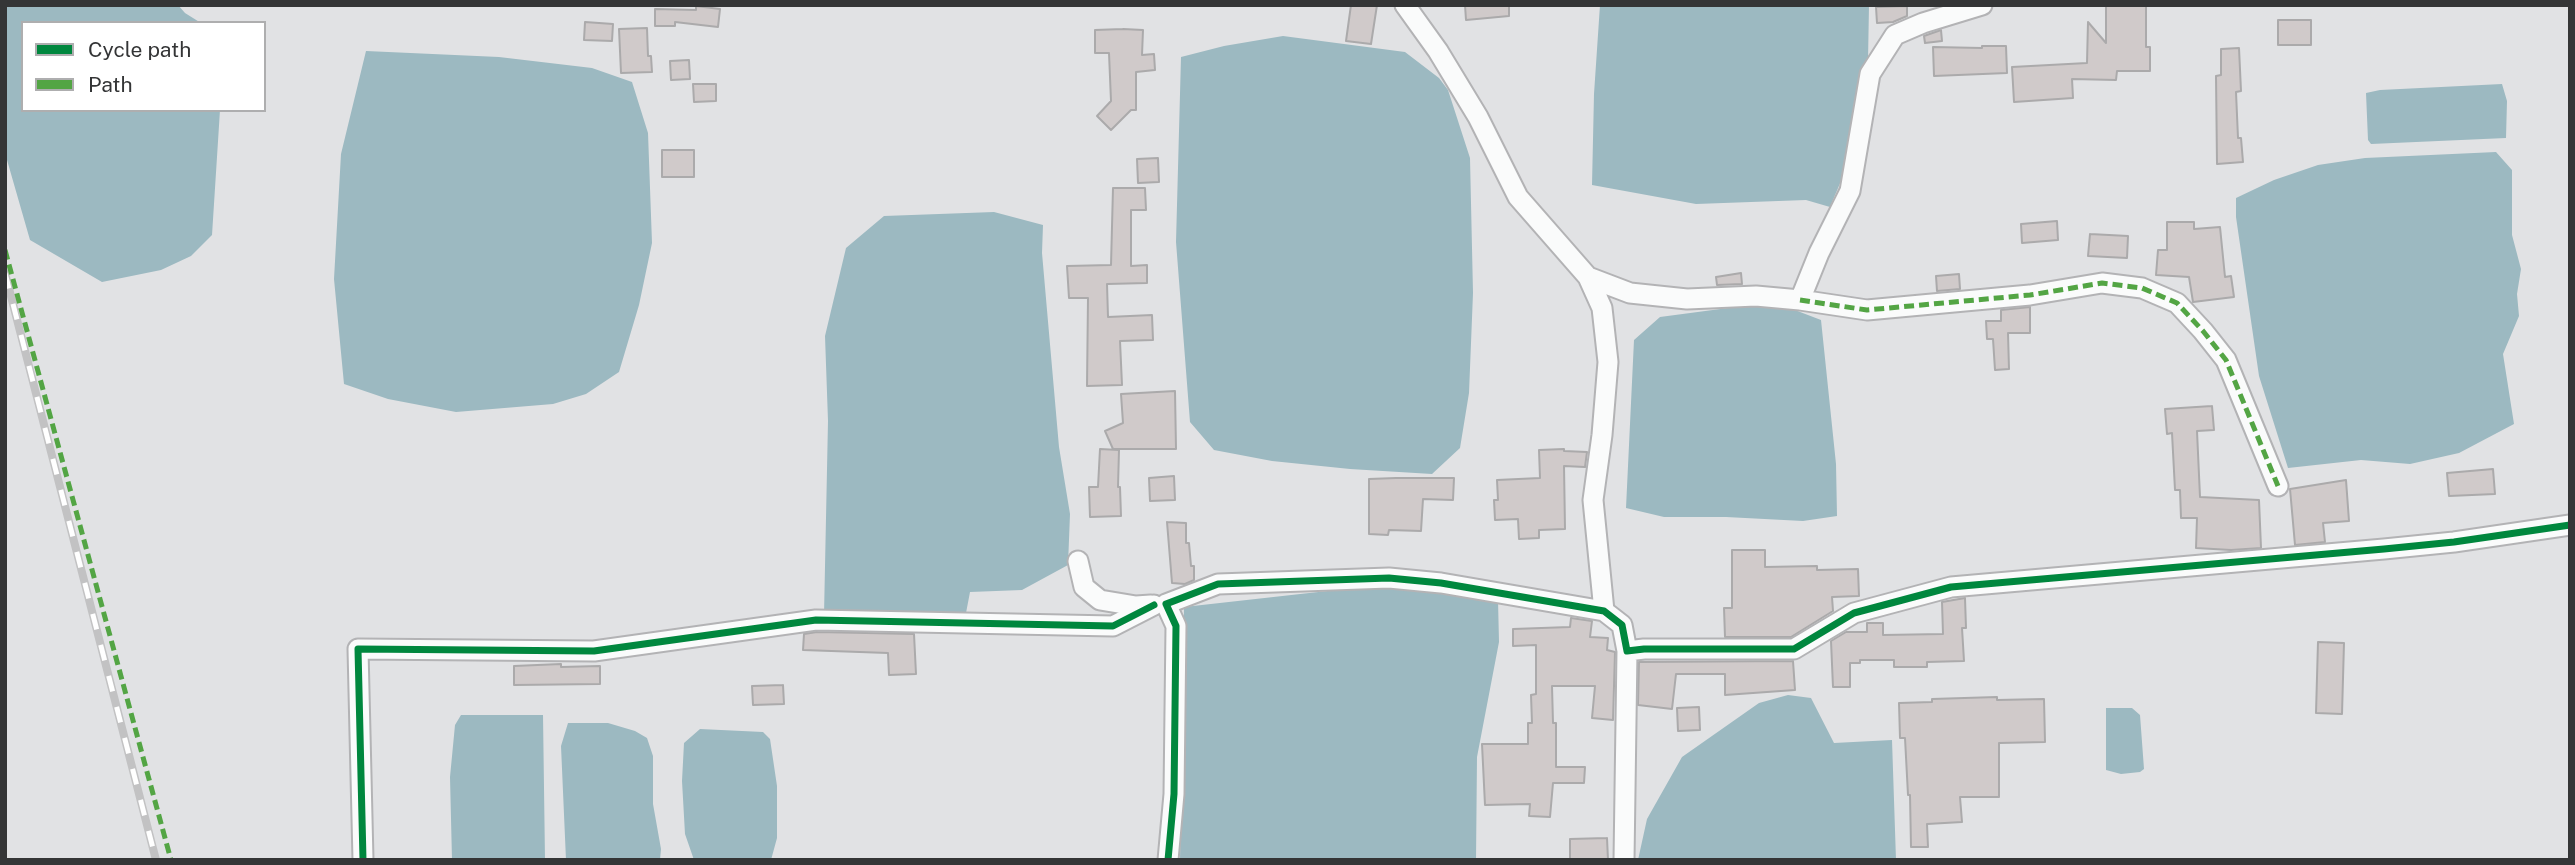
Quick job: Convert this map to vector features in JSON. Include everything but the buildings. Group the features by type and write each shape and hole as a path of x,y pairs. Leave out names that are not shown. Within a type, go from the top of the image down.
{"street":[{"path":"1405,5 1438,51 1478,117 1518,197 1588,277 1602,308 1608,362 1593,500 1604,611"},
{"path":"1800,300 1819,253 1850,191 1870,74 1895,35 1923,23 1982,5"},
{"path":"1588,277 1630,293 1687,299 1756,296 1867,310 2030,295 2102,284 2142,288 2177,303 2226,360 2278,486"},
{"path":"1627,651 1794,649 1854,613 1951,586 2384,549 2570,525"},
{"path":"1078,561 1084,587 1100,600 1136,606 1160,605"},
{"path":"363,860 358,649 594,651 816,620 1113,625 1218,584 1389,578 1486,589 1604,611 1622,625 1627,651 1624,860"},
{"path":"1160,605 1176,625 1174,794 1168,860"}],"water":[{"path":"178,5 198,21 21,21 21,112 220,112 212,235 191,256 161,270 102,282 30,240 5,153 5,7"},
{"path":"1600,5 1869,5 1868,61 1841,181 1830,207 1806,200 1696,204 1592,185"},
{"path":"1283,36 1405,52 1439,78 1448,90 1470,158 1473,293 1469,393 1460,448 1432,474 1272,461 1214,450 1190,422 1176,242 1181,57 1224,46"},
{"path":"366,51 499,57 592,68 632,82 648,133 652,243 639,305 619,372 586,394 553,404 456,412 388,399 344,384 334,279 341,154"},
{"path":"2502,84 2507,101 2506,138 2371,144 2368,140 2366,93"},
{"path":"2496,152 2512,170 2512,235 2521,269 2517,294 2519,316 2503,354 2514,424 2459,453 2410,464 2361,460 2288,468 2259,376 2236,217 2236,198 2274,180 2318,165 2365,158"},
{"path":"994,212 1043,225 1042,253 1059,447 1070,514 1068,565 1022,590 970,592 966,613 918,616 824,615 828,421 825,336 846,248 884,216"},
{"path":"1743,306 1787,307 1821,320 1836,464 1837,516 1803,521 1664,517 1626,508 1634,340 1660,317"},
{"path":"1363,587 1466,592 1498,600 1499,642 1477,757 1476,860 1180,860 1184,607"},
{"path":"1788,695 1811,698 1834,743 1892,740 1896,860 1638,860 1647,819 1682,757 1759,703"},
{"path":"2106,708 2132,708 2140,715 2144,769 2140,772 2121,774 2106,770"},
{"path":"461,715 543,715 545,860 452,860 450,777 455,725"},
{"path":"568,723 608,723 635,731 647,738 653,756 653,804 661,849 660,860 566,860 561,746"},
{"path":"700,729 763,732 770,739 777,786 777,838 771,860 694,860 685,834 682,781 684,743"}],"railway":[{"path":"5,273 156,860"}],"marked path":[{"path":"5,250 171,860"},
{"path":"1800,300 1867,310 2030,295 2102,283 2142,288 2177,303 2226,360 2278,486"}],"cycle path":[{"path":"1168,860 1174,794 1176,626 1166,604 1218,584 1389,578 1441,583 1604,611 1622,625 1627,651 1794,649 1854,613 1951,587 2454,542 2570,525"},
{"path":"363,860 358,649 594,651 816,620 1113,626 1154,605"}]}
